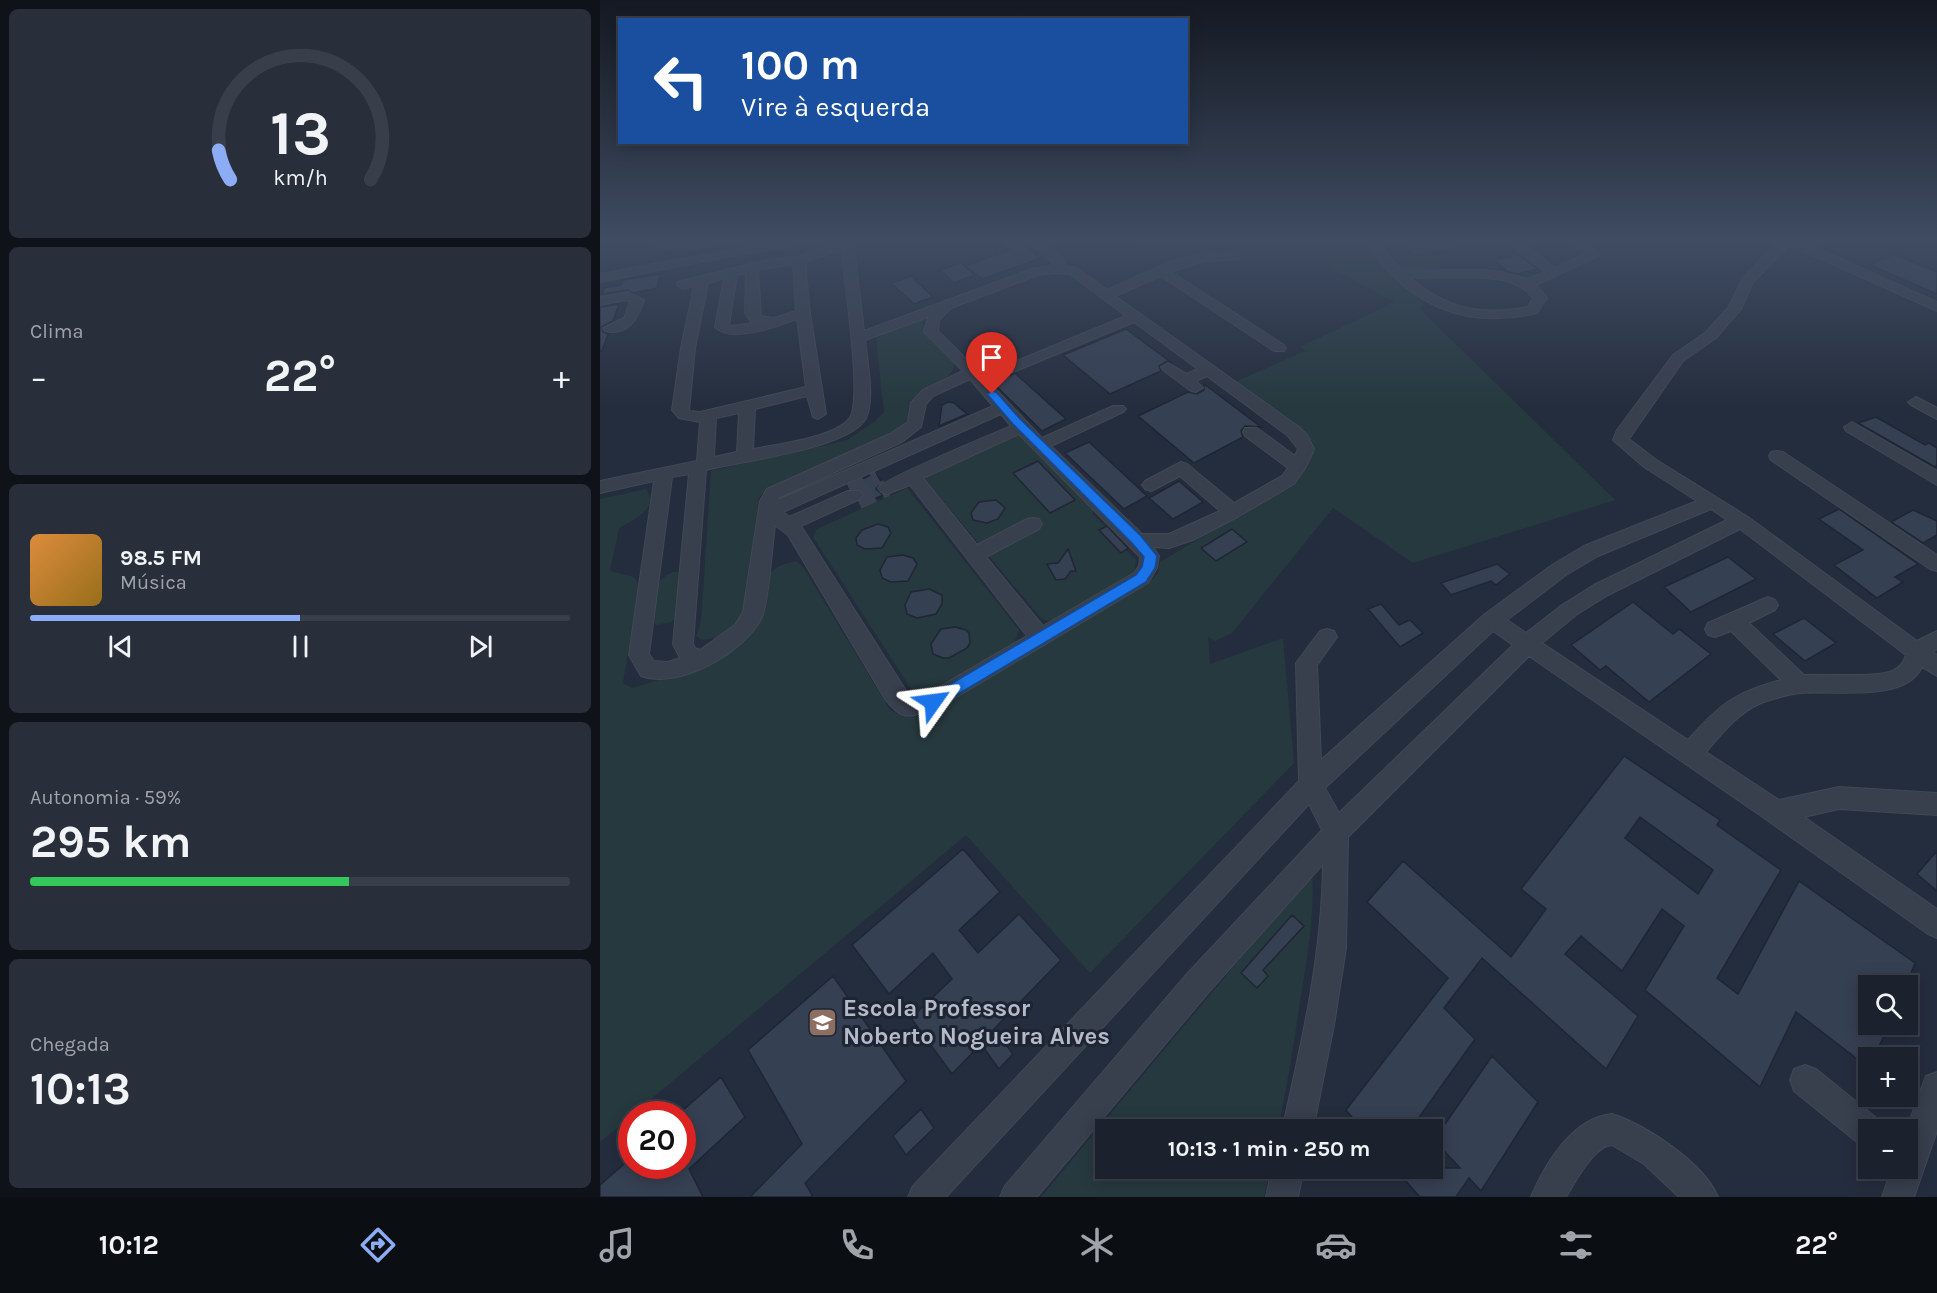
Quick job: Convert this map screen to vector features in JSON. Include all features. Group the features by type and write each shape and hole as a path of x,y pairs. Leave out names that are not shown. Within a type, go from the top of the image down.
{"street":[{"path":"699,295 688,348 680,410 684,415 700,417 747,404 814,390"},
{"path":"727,295 722,327 728,331 739,331 803,313"},
{"path":"752,295 752,313 756,319 762,322 772,322"},
{"path":"802,295 818,414"},
{"path":"600,487 828,437 851,425 858,419 863,406 858,338 852,295"},
{"path":"858,338 970,295"},
{"path":"1106,295 1301,439 1306,449 1298,467 1288,480 1233,512 1187,535 1169,541 1137,540"},
{"path":"1198,295 1279,348"},
{"path":"1425,295 1458,309 1494,316 1532,310 1540,298 1537,295"},
{"path":"1741,295 1734,309 1711,335 1678,358 1621,440 1732,525 1918,651 1937,667"},
{"path":"1911,295 1937,307"},
{"path":"600,301 627,296 638,300 631,321 627,325 610,328"},
{"path":"945,306 930,324 931,332 976,376 1040,445 1137,540 1150,556 1148,568 1141,578 933,702 905,707 892,692 769,501 773,493 896,438 915,424 919,403 928,393 976,376 1135,317"},
{"path":"1168,367 1191,384 1207,370"},
{"path":"1916,402 1937,414"},
{"path":"745,456 747,404"},
{"path":"1040,445 1118,409"},
{"path":"703,659 688,654 683,644 708,415"},
{"path":"1014,418 912,476 882,482 1014,418"},
{"path":"664,473 639,655 648,670 668,671 703,659 742,631 753,614 783,521 1014,418"},
{"path":"1852,427 1937,479"},
{"path":"1251,432 1298,467"},
{"path":"1777,456 1937,564"},
{"path":"1151,484 1181,468 1233,512"},
{"path":"912,476 1041,638"},
{"path":"783,521 854,495"},
{"path":"924,1197 1017,1095 1311,785 1492,620 1559,570 1591,551 1706,505"},
{"path":"974,555 1034,524"},
{"path":"1016,1197 1197,984 1336,832 1528,643 1569,610 1601,590 1732,525"},
{"path":"1768,604 1724,625 1799,684"},
{"path":"1492,620 1776,812 1937,925"},
{"path":"1299,1119 1320,1025 1332,948 1336,832 1311,785 1306,663 1327,637"},
{"path":"1690,754 1722,717 1754,696 1799,684 1880,682 1900,678 1911,668 1918,651 1937,639"},
{"path":"1776,812 1839,798 1937,804"},
{"path":"1805,1080 1858,1123"},
{"path":"1918,1140 1937,1087"},
{"path":"1547,1197 1575,1156 1593,1137 1609,1128 1639,1141 1702,1197"},
{"path":"1281,1197 1285,1179"},
{"path":"1898,1197 1904,1179"}],"green space":[{"path":"1381,295 1414,295 1423,304 1420,309 1615,500 1413,563 1333,508 1232,633 1215,641 1208,637 1210,664 1283,638 1294,763 1090,973 966,835 649,1101 618,1101 618,1127 600,1142 600,499 646,489 650,502 643,513 619,528 610,571 634,577 639,585 623,683 632,688 705,666 725,653 768,575 780,566 796,561 803,567 890,710 903,716 922,716 1147,584 1158,573 1160,562 1293,483 1308,467 1313,448 1235,382 1305,351 1300,347 1394,302"},
{"path":"928,316 923,322 925,335 954,364 953,370 945,378 919,393 913,401 907,421 901,430 768,489 759,497 743,615 726,634 701,640 696,636 701,622 711,471 847,440 875,421 884,412 876,339"},
{"path":"1009,435 1022,436 1093,507 1093,515 1106,527 1100,531 1121,552 1126,550 1136,560 1131,576 1054,621 1045,620 1039,616 926,480 928,474"},
{"path":"907,488 1019,630 1014,643 928,694 913,692 813,537 817,529"},
{"path":"673,572 680,572 678,615 671,622 656,625 652,620 655,592 661,580"},
{"path":"1312,873 1308,953 1280,1119 1106,1119"},
{"path":"1095,1132 1095,1179 1268,1179 1264,1197 1041,1197"}],"building":[{"path":"904,295 931,295 933,297 914,304"},
{"path":"619,304 613,321 601,327 603,332 608,334 602,351 600,351 600,307"},
{"path":"1126,329 1172,363 1167,361 1159,366 1161,371 1110,394 1063,355"},
{"path":"1015,373 1066,419 1042,431 993,383"},
{"path":"1204,384 1261,427 1245,426 1241,431 1243,437 1194,463 1138,416 1188,392 1197,394 1204,390"},
{"path":"948,402 954,403 967,414 939,426 942,405"},
{"path":"1876,417 1925,445 1929,443 1937,448 1937,466 1935,467 1858,423"},
{"path":"1089,442 1147,496 1124,509 1065,453"},
{"path":"1038,461 1075,500 1050,513 1013,473"},
{"path":"875,473 882,482 876,489 883,495 862,505 859,502 865,495 862,490 849,489 847,486"},
{"path":"1179,481 1203,502 1173,519 1149,498"},
{"path":"996,500 1005,508 998,519 987,523 973,520 971,513 979,502"},
{"path":"1839,509 1918,564 1895,577 1903,582 1877,598 1834,565 1863,550 1819,519"},
{"path":"1913,510 1937,521 1937,535 1923,543 1891,522"},
{"path":"878,524 888,527 891,533 882,548 865,549 857,545 856,538 862,530"},
{"path":"1107,526 1128,548 1121,553 1099,530"},
{"path":"1232,529 1247,542 1216,561 1201,548"},
{"path":"1068,549 1076,571 1071,571 1065,579 1056,580 1047,564 1058,563"},
{"path":"903,555 913,558 917,564 908,581 891,582 882,578 880,570 887,557"},
{"path":"1728,557 1756,579 1691,612 1664,587"},
{"path":"1497,564 1510,574 1496,585 1491,581 1451,595 1441,583"},
{"path":"929,589 942,595 942,604 936,614 917,618 907,614 905,605 911,592"},
{"path":"1633,602 1673,634 1679,629 1711,654 1649,702 1606,666 1600,670 1571,645"},
{"path":"1381,604 1399,625 1410,620 1423,633 1400,647 1368,609"},
{"path":"1804,618 1836,643 1805,661 1773,634"},
{"path":"955,627 969,633 970,643 967,648 949,658 933,654 931,644 941,629"},
{"path":"1624,756 1720,820 1717,825 1781,870 1717,978 1738,994 1799,881 1915,963 1910,975 1858,975 1858,1035 1884,1035 1879,1047 1858,1047 1858,1060 1796,1012 1760,1087 1645,990 1684,926 1662,909 1622,971 1581,936 1565,954 1638,1016 1606,1069 1482,958 1444,1008 1475,1039 1418,1119 1354,1119 1346,1110 1448,978 1367,902 1403,861 1511,957 1546,909 1521,889","holes":["1640,817 1713,870 1698,894 1625,838"]},
{"path":"963,849 1000,892 959,930 978,953 1019,914 1061,960 994,1029 1013,1054 999,1069 981,1044 952,1074 911,1018 952,979 933,953 889,994 852,945"},
{"path":"1937,851 1937,891 1917,874"},
{"path":"1292,915 1304,926 1263,970 1268,976 1257,988 1241,973"},
{"path":"833,976 906,1081 805,1183 813,1197 750,1197 802,1144 748,1050"},
{"path":"1492,1056 1538,1102 1481,1191 1469,1178 1456,1197 1420,1197 1406,1179 1443,1179 1443,1168 1460,1168 1443,1150 1443,1127"},
{"path":"721,1077 745,1117 696,1162 696,1101 693,1101"},
{"path":"921,1109 934,1128 906,1155 893,1136"},
{"path":"618,1169 618,1179 694,1179 703,1197 600,1197 600,1185"}],"tunnel":[{"path":"849,489 877,476"},
{"path":"858,501 887,488"}],"place":[{"name":"Escola Professor Noberto Nogueira Alves","path":"822,1022"}],"route":[{"path":"933,702 1141,578 1148,568 1150,556 1137,540 1016,422 992,394"}]}
